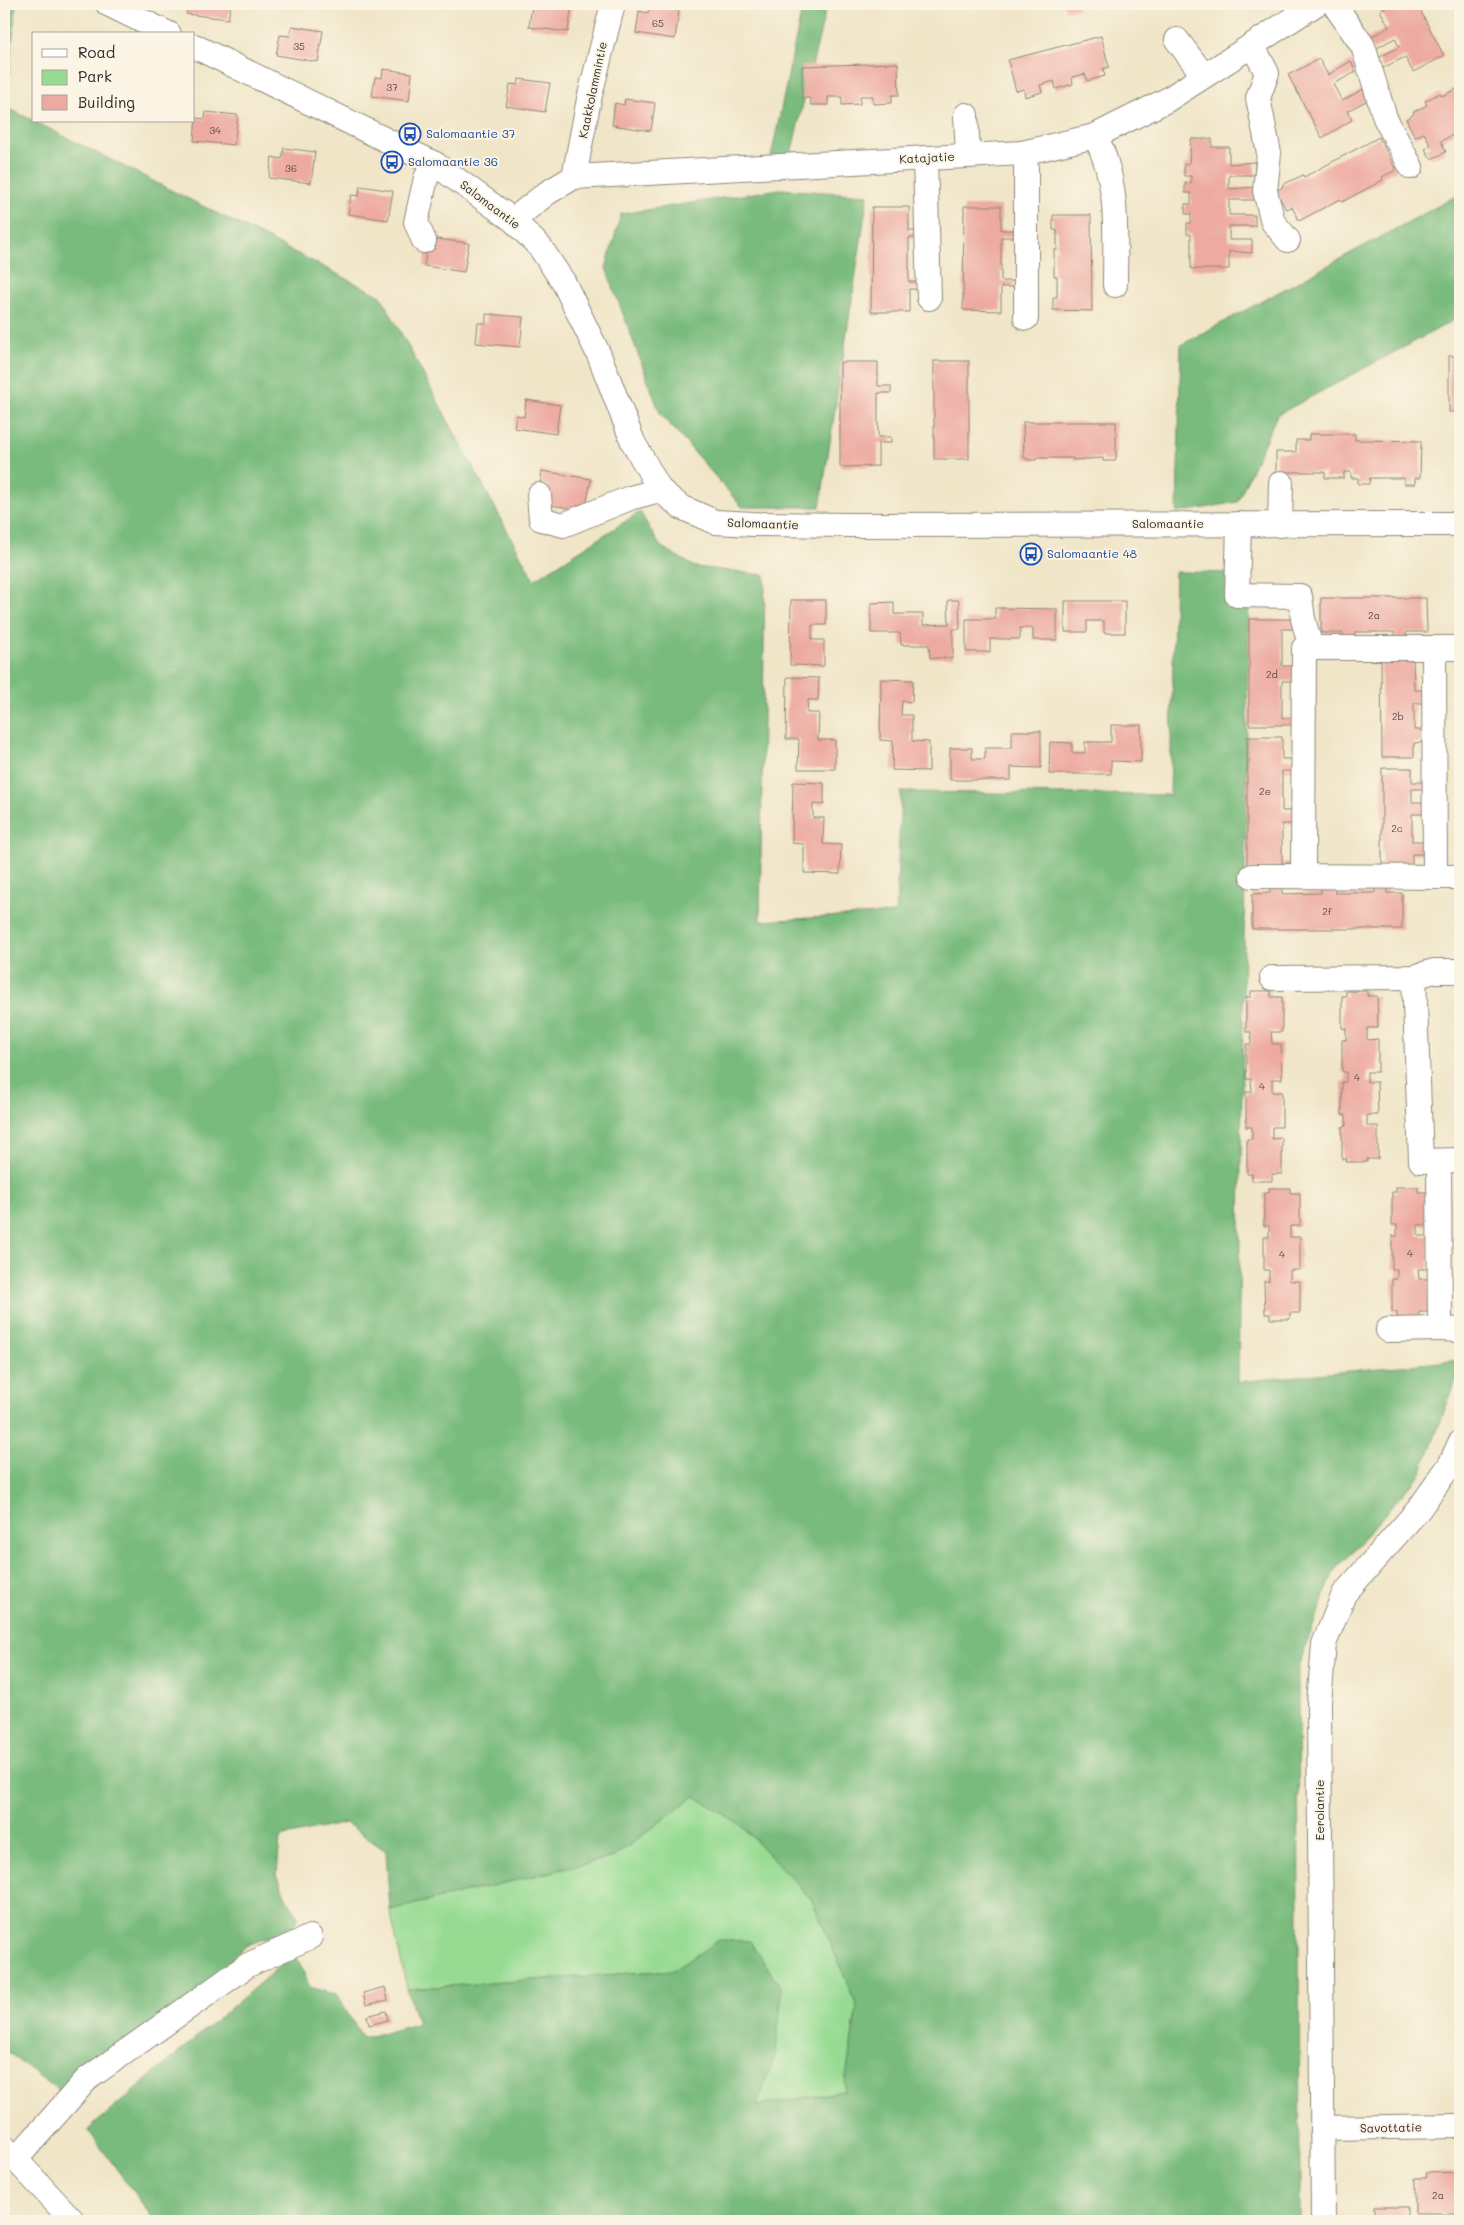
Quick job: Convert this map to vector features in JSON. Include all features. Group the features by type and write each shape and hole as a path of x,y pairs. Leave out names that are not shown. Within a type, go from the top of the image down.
{"street":[{"path":"108,4 166,32"},
{"name":"Kaakkolammintie","path":"574,177 593,82 613,4"},
{"name":"Katajatie","path":"513,220 546,193 574,177 1022,153 1095,136 1167,100 1316,4"},
{"path":"1334,4 1364,46 1385,118 1411,167"},
{"path":"1177,40 1204,76"},
{"name":"Salomaantie","path":"195,46 435,164 513,220 540,248 564,283 599,355 633,442 660,490 681,507 715,522 753,524 1460,524"},
{"path":"1248,47 1258,56 1267,73 1258,98 1269,153 1265,191 1273,222 1288,240"},
{"path":"966,115 968,156"},
{"path":"1095,136 1101,147 1114,198 1115,285"},
{"path":"1022,153 1026,165 1026,318"},
{"path":"926,158 930,298"},
{"path":"424,241 416,222 426,178 435,164"},
{"path":"1280,525 1281,483"},
{"path":"539,495 541,519 563,525 630,498 660,490"},
{"path":"1239,524 1237,595 1300,596 1303,619 1311,648"},
{"path":"1302,876 1304,648 1460,648"},
{"path":"1434,648 1435,877"},
{"path":"1252,876 1460,877"},
{"path":"1272,978 1414,978 1434,971 1460,971"},
{"path":"1388,1330 1450,1330 1450,1160 1421,1161 1414,978"},
{"name":"Eerolantie","path":"1324,2221 1319,1703 1324,1644 1344,1594 1420,1509 1450,1465 1460,1443"},
{"path":"73,2221 10,2153 87,2079 248,1966 310,1937"},
{"name":"Savottatie","path":"1322,2128 1460,2126"}],"green space":[{"path":"4,4 16,4 6,107 32,120 32,122 36,122 381,296 534,580 640,512 660,546 695,567 765,575 760,921 896,913 901,792 1170,795 1175,572 1249,573 1238,1382 1460,1360 1460,1370 1421,1473 1333,1573 1298,1667 1300,2221 155,2221 88,2130 295,1953 310,1987 336,1994 363,2038 418,2024 407,1989 674,1970 719,1940 750,1941 782,1989 776,2053 757,2106 844,2091 857,2006 812,1900 740,1824 694,1796 614,1857 390,1910 386,1851 346,1823 280,1837 277,1874 287,1900 299,1917 292,1928 245,1946 141,2047 75,2103 4,2049"},
{"path":"803,4 827,4 788,166 769,167"},
{"path":"780,189 868,195 820,507 742,507 660,413 606,268 621,214"},
{"path":"1460,194 1460,317 1277,415 1237,502 1177,513 1181,345"},
{"path":"694,1796 740,1824 812,1900 857,2006 844,2091 756,2106 776,2053 719,1940 674,1970 407,1989 390,1910 614,1857"}],"building":[{"path":"188,4 231,4 228,19 186,14"},
{"path":"541,4 572,4 568,32 529,27 532,5 541,6"},
{"path":"1065,4 1078,4 1078,9 1065,10"},
{"path":"1391,4 1417,4 1444,56 1413,72 1405,57 1383,68 1378,58 1399,47 1395,38 1373,50 1367,39 1389,27 1380,10"},
{"path":"649,6 679,11 675,39 636,33 639,11 648,13"},
{"path":"292,26 323,31 318,62 276,55 280,35 290,36"},
{"path":"1101,36 1109,67 1103,69 1105,76 1087,81 1085,74 1072,77 1073,84 1056,89 1054,81 1040,85 1042,92 1025,97 1024,89 1016,91 1008,60"},
{"path":"1319,59 1328,75 1351,61 1356,72 1333,84 1342,101 1365,88 1370,99 1347,111 1352,120 1322,138 1288,75"},
{"path":"898,63 899,95 892,95 892,103 873,104 873,96 860,96 860,104 842,105 842,97 828,97 828,105 811,105 810,98 802,98 802,66"},
{"path":"383,69 412,73 409,101 372,96 375,77 382,78"},
{"path":"519,79 550,83 545,112 506,106 510,84 518,85"},
{"path":"1460,87 1460,131 1441,141 1446,152 1431,159 1425,149 1431,146 1424,133 1415,137 1406,119 1414,114 1413,112 1427,105 1425,101 1440,93 1442,96"},
{"path":"625,99 655,103 651,131 612,125 615,103 624,105"},
{"path":"206,112 238,115 234,145 194,141 196,118 205,119"},
{"path":"1379,137 1396,170 1382,177 1383,180 1342,202 1340,199 1299,221 1292,207 1286,209 1276,191 1283,187 1282,185 1303,175 1304,177"},
{"path":"1191,139 1212,139 1212,147 1229,147 1229,164 1255,162 1255,175 1229,175 1229,189 1255,187 1255,200 1229,200 1229,215 1255,215 1255,226 1229,226 1229,240 1252,240 1252,253 1229,251 1229,269 1191,269 1191,234 1187,234 1187,223 1191,223 1191,214 1185,214 1185,204 1191,204 1191,193 1185,193 1185,183 1191,183 1191,176 1184,176 1184,164 1189,164"},
{"path":"284,148 315,152 311,183 269,178 272,157 282,159"},
{"path":"360,186 393,191 388,220 348,214 351,195 359,196"},
{"path":"964,206 1001,206 1001,230 1014,230 1014,237 1001,237 1001,281 1014,281 1014,287 1001,287 1001,311 963,310"},
{"path":"872,207 909,207 909,231 922,231 922,238 909,238 909,282 922,282 922,289 909,289 909,312 871,312"},
{"path":"1053,215 1091,215 1092,311 1053,310 1053,297 1057,297 1057,276 1054,276 1054,250 1057,250 1057,230 1053,230"},
{"path":"436,239 469,243 464,272 424,266 427,248 435,249"},
{"path":"486,314 523,317 520,347 476,343 478,323 486,323"},
{"path":"1449,356 1460,356 1460,412 1449,412"},
{"path":"934,361 969,361 969,459 934,459"},
{"path":"840,362 878,362 878,386 891,386 891,393 878,393 878,437 891,437 891,443 878,443 878,466 840,467"},
{"path":"526,400 560,405 556,434 514,428 516,415 524,417"},
{"path":"1023,422 1116,422 1115,461 1103,461 1103,458 1073,460 1073,458 1036,458 1036,460 1027,460 1027,458 1024,458"},
{"path":"1309,434 1355,434 1355,440 1421,441 1420,478 1415,478 1415,484 1404,484 1404,478 1370,478 1369,484 1358,484 1358,478 1351,478 1351,472 1344,472 1344,478 1325,478 1325,472 1276,472 1276,452 1296,452 1296,440 1309,440"},
{"path":"542,471 591,479 585,511 545,504 548,486 540,484"},
{"path":"1321,598 1426,598 1427,632 1406,632 1406,644 1394,644 1394,632 1355,632 1355,645 1343,645 1343,633 1321,633"},
{"path":"791,600 826,600 826,625 812,625 812,640 824,640 824,666 790,665"},
{"path":"948,600 959,600 960,629 953,629 953,658 930,658 929,645 901,645 900,633 871,633 871,603 894,602 894,614 923,614 923,625 949,624"},
{"path":"1065,601 1125,601 1125,633 1104,633 1104,621 1087,621 1087,632 1065,632"},
{"path":"995,608 1057,609 1057,640 1033,640 1033,628 1020,628 1020,639 990,639 990,652 966,652 966,619 995,619"},
{"path":"1249,619 1295,619 1295,629 1282,629 1282,666 1295,666 1295,681 1282,681 1282,718 1295,718 1295,725 1249,725"},
{"path":"1381,656 1413,656 1414,690 1426,690 1427,703 1414,703 1414,730 1427,730 1427,742 1414,743 1414,757 1382,757"},
{"path":"787,677 819,678 818,700 808,700 807,713 819,713 818,740 835,740 835,769 798,769 799,739 786,739"},
{"path":"881,679 913,680 912,702 902,701 901,715 912,715 912,741 929,742 929,771 892,770 893,741 880,740"},
{"path":"1111,725 1141,725 1141,762 1111,761 1111,774 1049,774 1050,742 1072,743 1072,753 1085,753 1085,742 1111,742"},
{"path":"1012,731 1041,731 1041,768 1011,767 1011,780 950,780 950,748 972,748 972,759 985,759 985,748 1012,748"},
{"path":"1247,737 1282,737 1282,759 1295,759 1295,771 1282,771 1282,811 1296,811 1296,824 1282,824 1282,863 1296,863 1296,869 1247,869"},
{"path":"1382,768 1412,768 1412,782 1427,782 1427,789 1412,789 1412,802 1427,802 1427,814 1412,814 1412,841 1428,841 1428,854 1412,854 1412,866 1382,866"},
{"path":"793,782 824,783 824,805 813,804 813,818 824,818 823,844 841,845 840,874 804,873 804,844 792,843"},
{"path":"1270,881 1282,881 1282,894 1321,893 1321,882 1334,882 1335,893 1375,893 1375,881 1387,881 1387,893 1402,893 1402,929 1252,929 1252,894 1270,893"},
{"path":"1251,991 1271,991 1271,997 1282,997 1282,1032 1271,1032 1272,1044 1281,1044 1282,1079 1272,1079 1272,1092 1282,1092 1282,1127 1272,1127 1272,1139 1282,1138 1282,1174 1272,1174 1272,1181 1252,1181 1252,1174 1247,1174 1247,1139 1252,1139 1252,1127 1246,1127 1246,1092 1252,1092 1251,1079 1246,1079 1246,1044 1251,1044 1251,1032 1246,1032 1246,997 1251,997"},
{"path":"1346,991 1367,991 1367,996 1377,996 1378,1028 1367,1028 1367,1040 1378,1039 1378,1072 1367,1072 1367,1082 1377,1082 1378,1115 1367,1115 1367,1126 1378,1126 1378,1159 1367,1159 1367,1162 1346,1162 1347,1159 1342,1159 1342,1127 1346,1126 1346,1115 1342,1115 1342,1082 1346,1082 1346,1072 1342,1072 1342,1040 1346,1040 1346,1029 1342,1028 1342,996 1346,996"},
{"path":"1396,1187 1418,1187 1418,1192 1429,1192 1429,1225 1418,1225 1418,1236 1429,1236 1429,1269 1418,1269 1419,1279 1429,1279 1429,1312 1419,1312 1419,1319 1397,1319 1397,1312 1392,1312 1392,1279 1397,1279 1397,1269 1392,1269 1392,1236 1397,1236 1397,1225 1392,1225 1392,1192 1396,1192"},
{"path":"1269,1188 1290,1188 1290,1193 1300,1193 1300,1226 1290,1226 1290,1237 1300,1237 1300,1270 1290,1270 1290,1281 1300,1281 1300,1313 1290,1313 1290,1319 1270,1319 1270,1314 1265,1314 1264,1281 1269,1281 1269,1270 1264,1270 1264,1237 1269,1237 1269,1226 1264,1226 1264,1193 1269,1193"},
{"path":"385,1987 388,2000 366,2005 363,1993"},
{"path":"386,2011 388,2020 369,2025 367,2016"},
{"path":"1460,2172 1460,2213 1415,2213 1415,2178 1426,2178 1425,2173"},
{"path":"1374,2207 1407,2207 1407,2221 1374,2221"}],"place":[{"name":"Salomaantie 37","path":"410,134"},
{"name":"Salomaantie 36","path":"392,162"},
{"name":"Salomaantie 48","path":"1031,554"}]}
